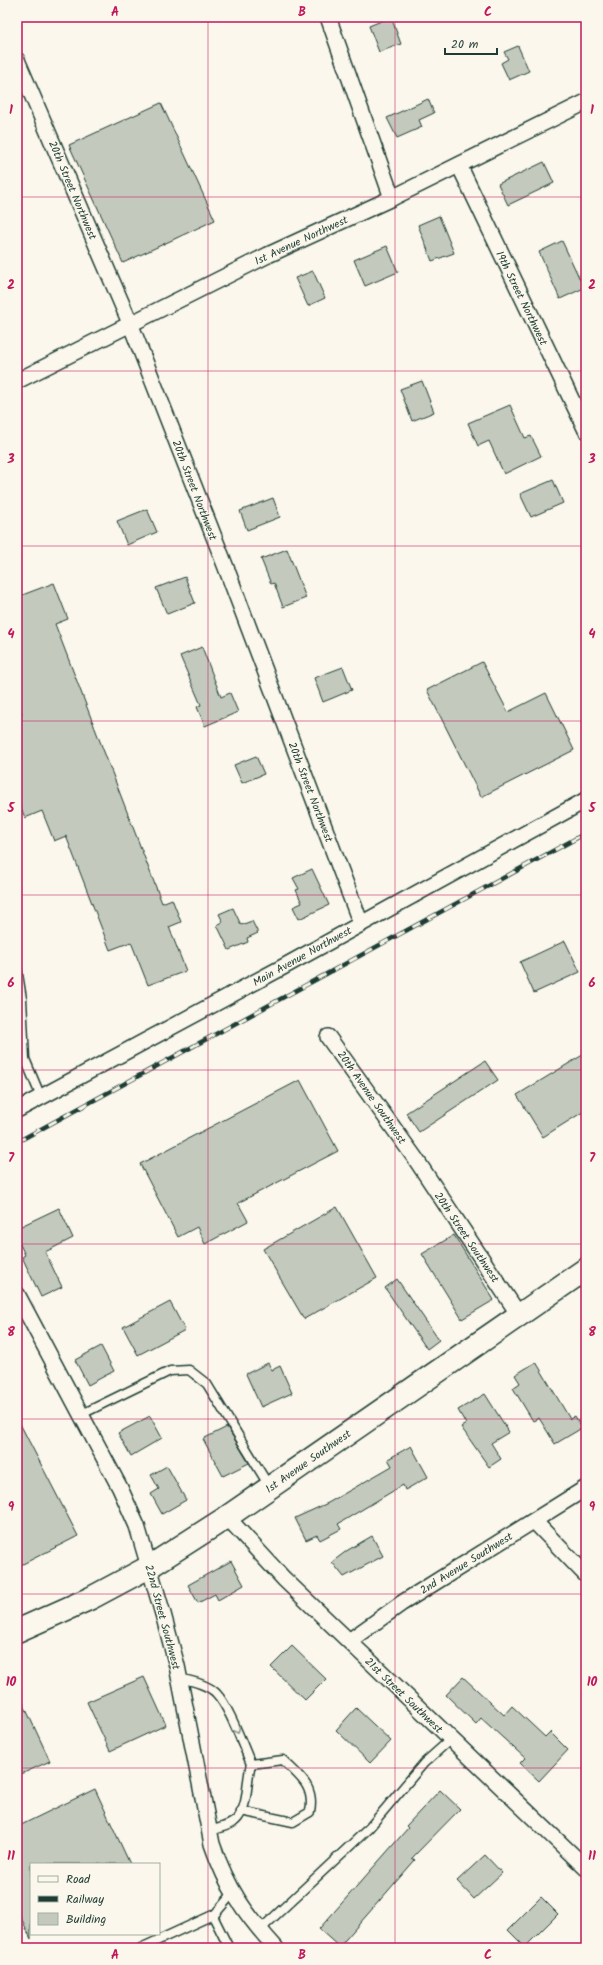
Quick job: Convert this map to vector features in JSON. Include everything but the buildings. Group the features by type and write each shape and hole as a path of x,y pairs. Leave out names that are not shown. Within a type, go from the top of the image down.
{"main road":[{"name":"1st Avenue Southwest","path":"17,1631 91,1598 149,1568 270,1488 586,1269"}],"street":[{"path":"328,17 392,198"},
{"name":"20th Street Northwest","path":"17,60 130,323 225,565 360,924"},
{"name":"1st Avenue Northwest","path":"17,381 268,255 392,198 586,102"},
{"name":"19th Street Northwest","path":"459,165 586,430"},
{"name":"Main Avenue Northwest","path":"17,1110 586,800"},
{"name":"20th Avenue Southwest","path":"328,1037 414,1158"},
{"name":"20th Street Southwest","path":"414,1158 519,1315"},
{"name":"22nd Street Southwest","path":"17,1294 120,1488 137,1526 163,1614 179,1678 209,1832 220,1868 233,1893 260,1930 276,1948"},
{"name":"2nd Avenue Southwest","path":"349,1641 402,1603 586,1488"},
{"name":"21st Street Southwest","path":"227,1517 284,1579 586,1868"},
{"path":"534,1521 586,1575"}],"lane":[{"path":"17,968 22,999 25,1059 41,1097"},
{"path":"80,1414 170,1371 189,1370 207,1384 270,1488"},
{"path":"179,1678 199,1683 216,1693 221,1700 251,1764 248,1775 245,1801 237,1819 229,1825 209,1832"},
{"path":"260,1930 369,1828 424,1763 451,1739"},
{"path":"241,1811 293,1822 310,1812 312,1803 310,1792 304,1780 283,1760 251,1764"},
{"path":"141,1948 213,1916 233,1893"},
{"path":"213,1916 229,1948"}],"railway":[{"path":"17,1142 586,833"}]}
